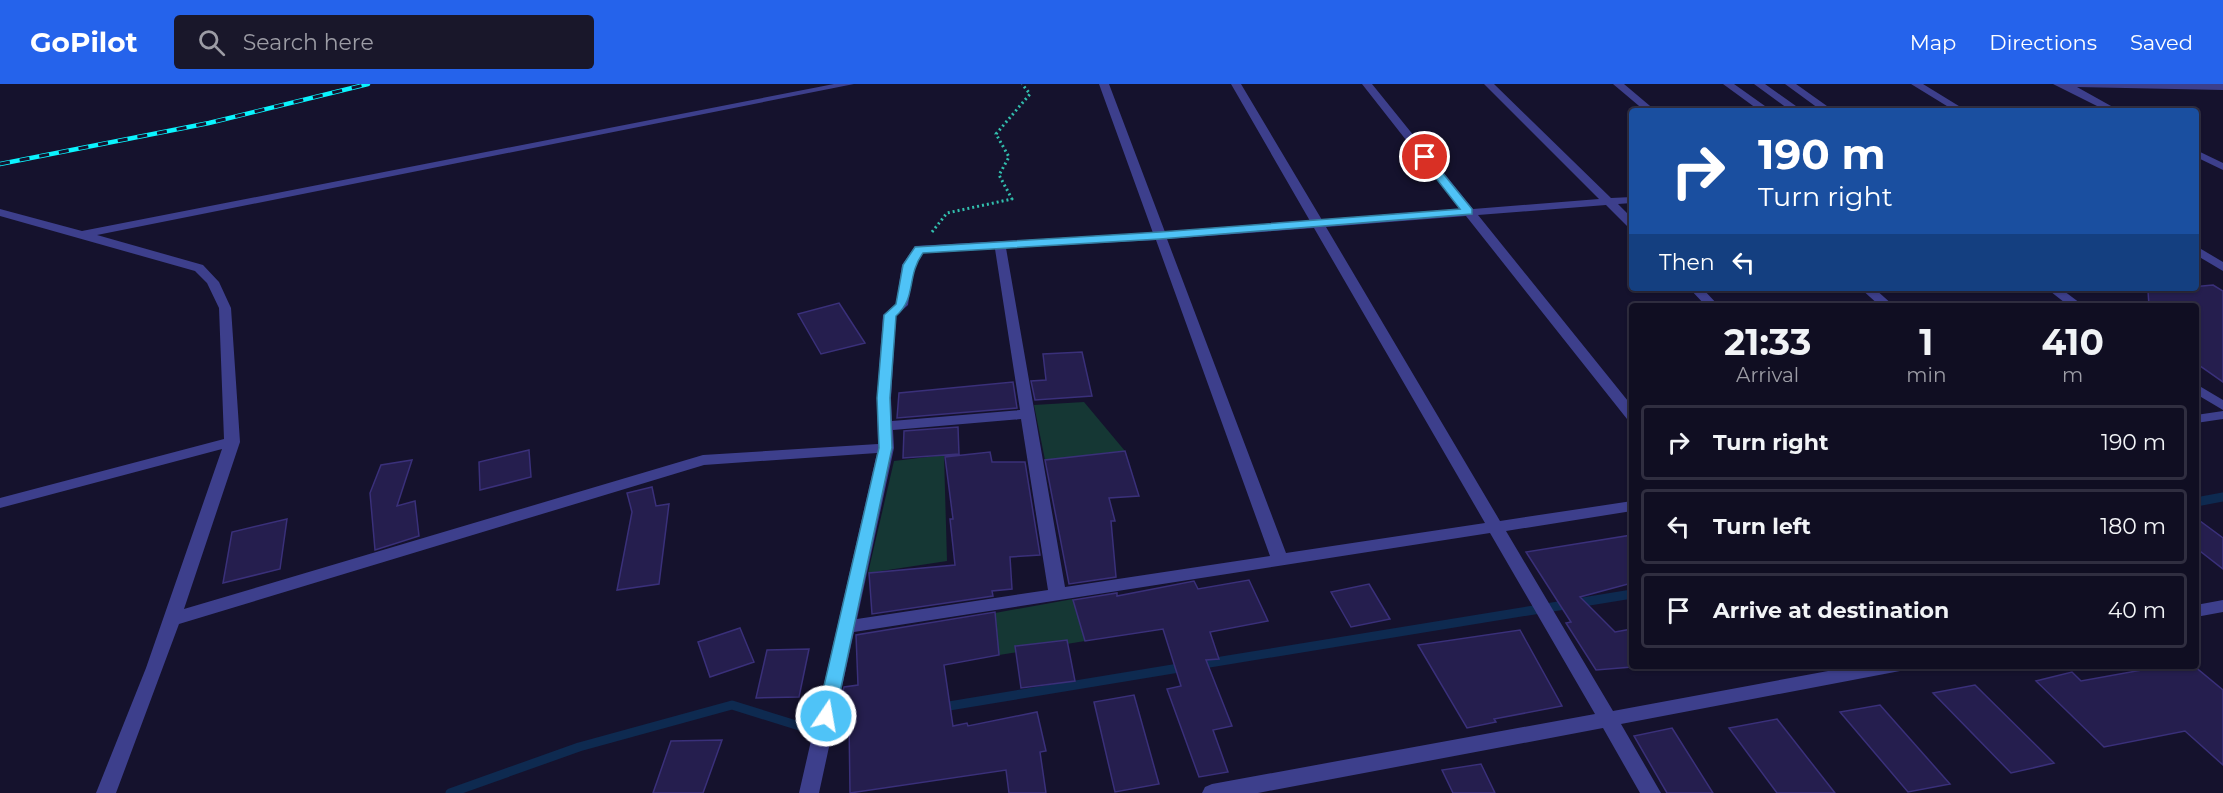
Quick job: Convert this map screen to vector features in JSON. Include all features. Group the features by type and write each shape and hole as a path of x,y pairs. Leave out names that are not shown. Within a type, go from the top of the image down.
{"street":[{"path":"81,235 849,84"},
{"path":"1104,84 1280,561"},
{"path":"1236,84 1651,793"},
{"path":"1367,84 1629,413"},
{"path":"1489,84 1629,222"},
{"path":"1618,84 1647,108"},
{"path":"1728,84 1763,108"},
{"path":"1759,84 1794,108"},
{"path":"1790,84 1825,108"},
{"path":"1916,84 1957,108"},
{"path":"2058,84 2222,87"},
{"path":"2063,84 2109,108"},
{"path":"2199,155 2223,167"},
{"path":"810,793 886,448 884,398 890,315 902,305 908,265 919,249 1160,236 1629,200"},
{"path":"0,212 199,268 213,282 225,309 232,442 155,668 106,793"},
{"path":"1000,245 1057,594"},
{"path":"2199,252 2223,267"},
{"path":"1698,291 1710,303"},
{"path":"1870,291 1884,303"},
{"path":"2056,291 2074,303"},
{"path":"2199,390 2223,406"},
{"path":"885,426 1027,414"},
{"path":"2199,419 2223,415"},
{"path":"0,503 232,442"},
{"path":"171,620 703,460 886,448"},
{"path":"845,627 1629,506"},
{"path":"2199,610 2223,606"},
{"path":"1212,793 1877,669"}],"path":[{"path":"919,249 947,213 1012,199 999,175 1009,157 996,134 1030,94 1022,84"}],"green space":[{"path":"1084,402 1125,451 1045,460 1034,405"},
{"path":"944,455 947,561 868,573 894,461"},
{"path":"1073,599 1085,641 999,655 995,613"}],"building":[{"path":"2213,285 2223,291 2223,382 2199,365 2199,303 2149,303 2148,291 2199,291 2199,286"},
{"path":"839,303 865,343 821,354 798,314"},
{"path":"1082,352 1092,396 1035,400 1031,381 1046,380 1043,354"},
{"path":"1013,382 1017,408 897,418 899,393"},
{"path":"958,427 959,454 903,458 904,431"},
{"path":"529,450 531,477 480,490 479,462"},
{"path":"1125,451 1139,496 1109,498 1115,521 1111,521 1116,577 1069,584 1045,460"},
{"path":"990,452 992,462 1025,462 1040,555 1010,557 1012,589 992,591 993,596 872,614 869,573 955,565 950,519 953,519 945,457"},
{"path":"412,460 397,506 415,501 419,536 375,550 370,493 381,465"},
{"path":"652,487 656,506 669,504 659,584 617,590 632,512 627,493"},
{"path":"287,519 280,569 223,583 232,532"},
{"path":"2199,520 2223,538 2223,569 2199,550"},
{"path":"1629,535 1629,584 1580,597 1615,632 1629,630 1629,667 1596,670 1566,623 1571,622 1526,552"},
{"path":"1249,580 1268,621 1210,632 1219,659 1206,660 1232,726 1213,730 1228,772 1199,777 1167,689 1181,686 1163,629 1085,641 1073,600 1117,593 1117,596 1194,581 1198,589"},
{"path":"1369,584 1390,619 1351,627 1331,592"},
{"path":"995,612 999,655 944,665 953,726 967,723 968,726 1037,712 1046,751 1040,752 1046,793 1009,793 1006,770 850,793 849,720 844,721 842,696 844,687 858,685 856,635"},
{"path":"740,628 754,662 710,677 698,642"},
{"path":"1520,630 1562,706 1494,719 1496,722 1467,728 1418,645"},
{"path":"1067,640 1075,681 1021,688 1015,646"},
{"path":"809,649 799,697 756,698 767,650"},
{"path":"2147,669 2198,669 2223,690 2223,765 2185,731 2104,747 2036,681 2072,672 2081,681"},
{"path":"1975,685 2054,763 2011,773 1933,693"},
{"path":"1134,695 1159,784 1115,792 1094,702"},
{"path":"1880,705 1950,784 1908,792 1840,712"},
{"path":"1777,719 1835,793 1777,793 1729,728"},
{"path":"1672,728 1713,793 1667,793 1634,736"},
{"path":"722,740 703,793 653,793 671,741"},
{"path":"1481,764 1495,793 1453,793 1442,770"}],"waterway":[{"path":"2199,501 2223,497"},
{"path":"1197,665 1629,594"},
{"path":"943,707 1185,667"},
{"path":"450,793 579,747 732,705 809,729 857,721"}],"railway":[{"path":"0,164 209,123 368,84"}],"route":[{"path":"826,716 886,448 884,398 890,315 902,305 908,265 919,249 1160,236 1468,212 1425,157"}]}
